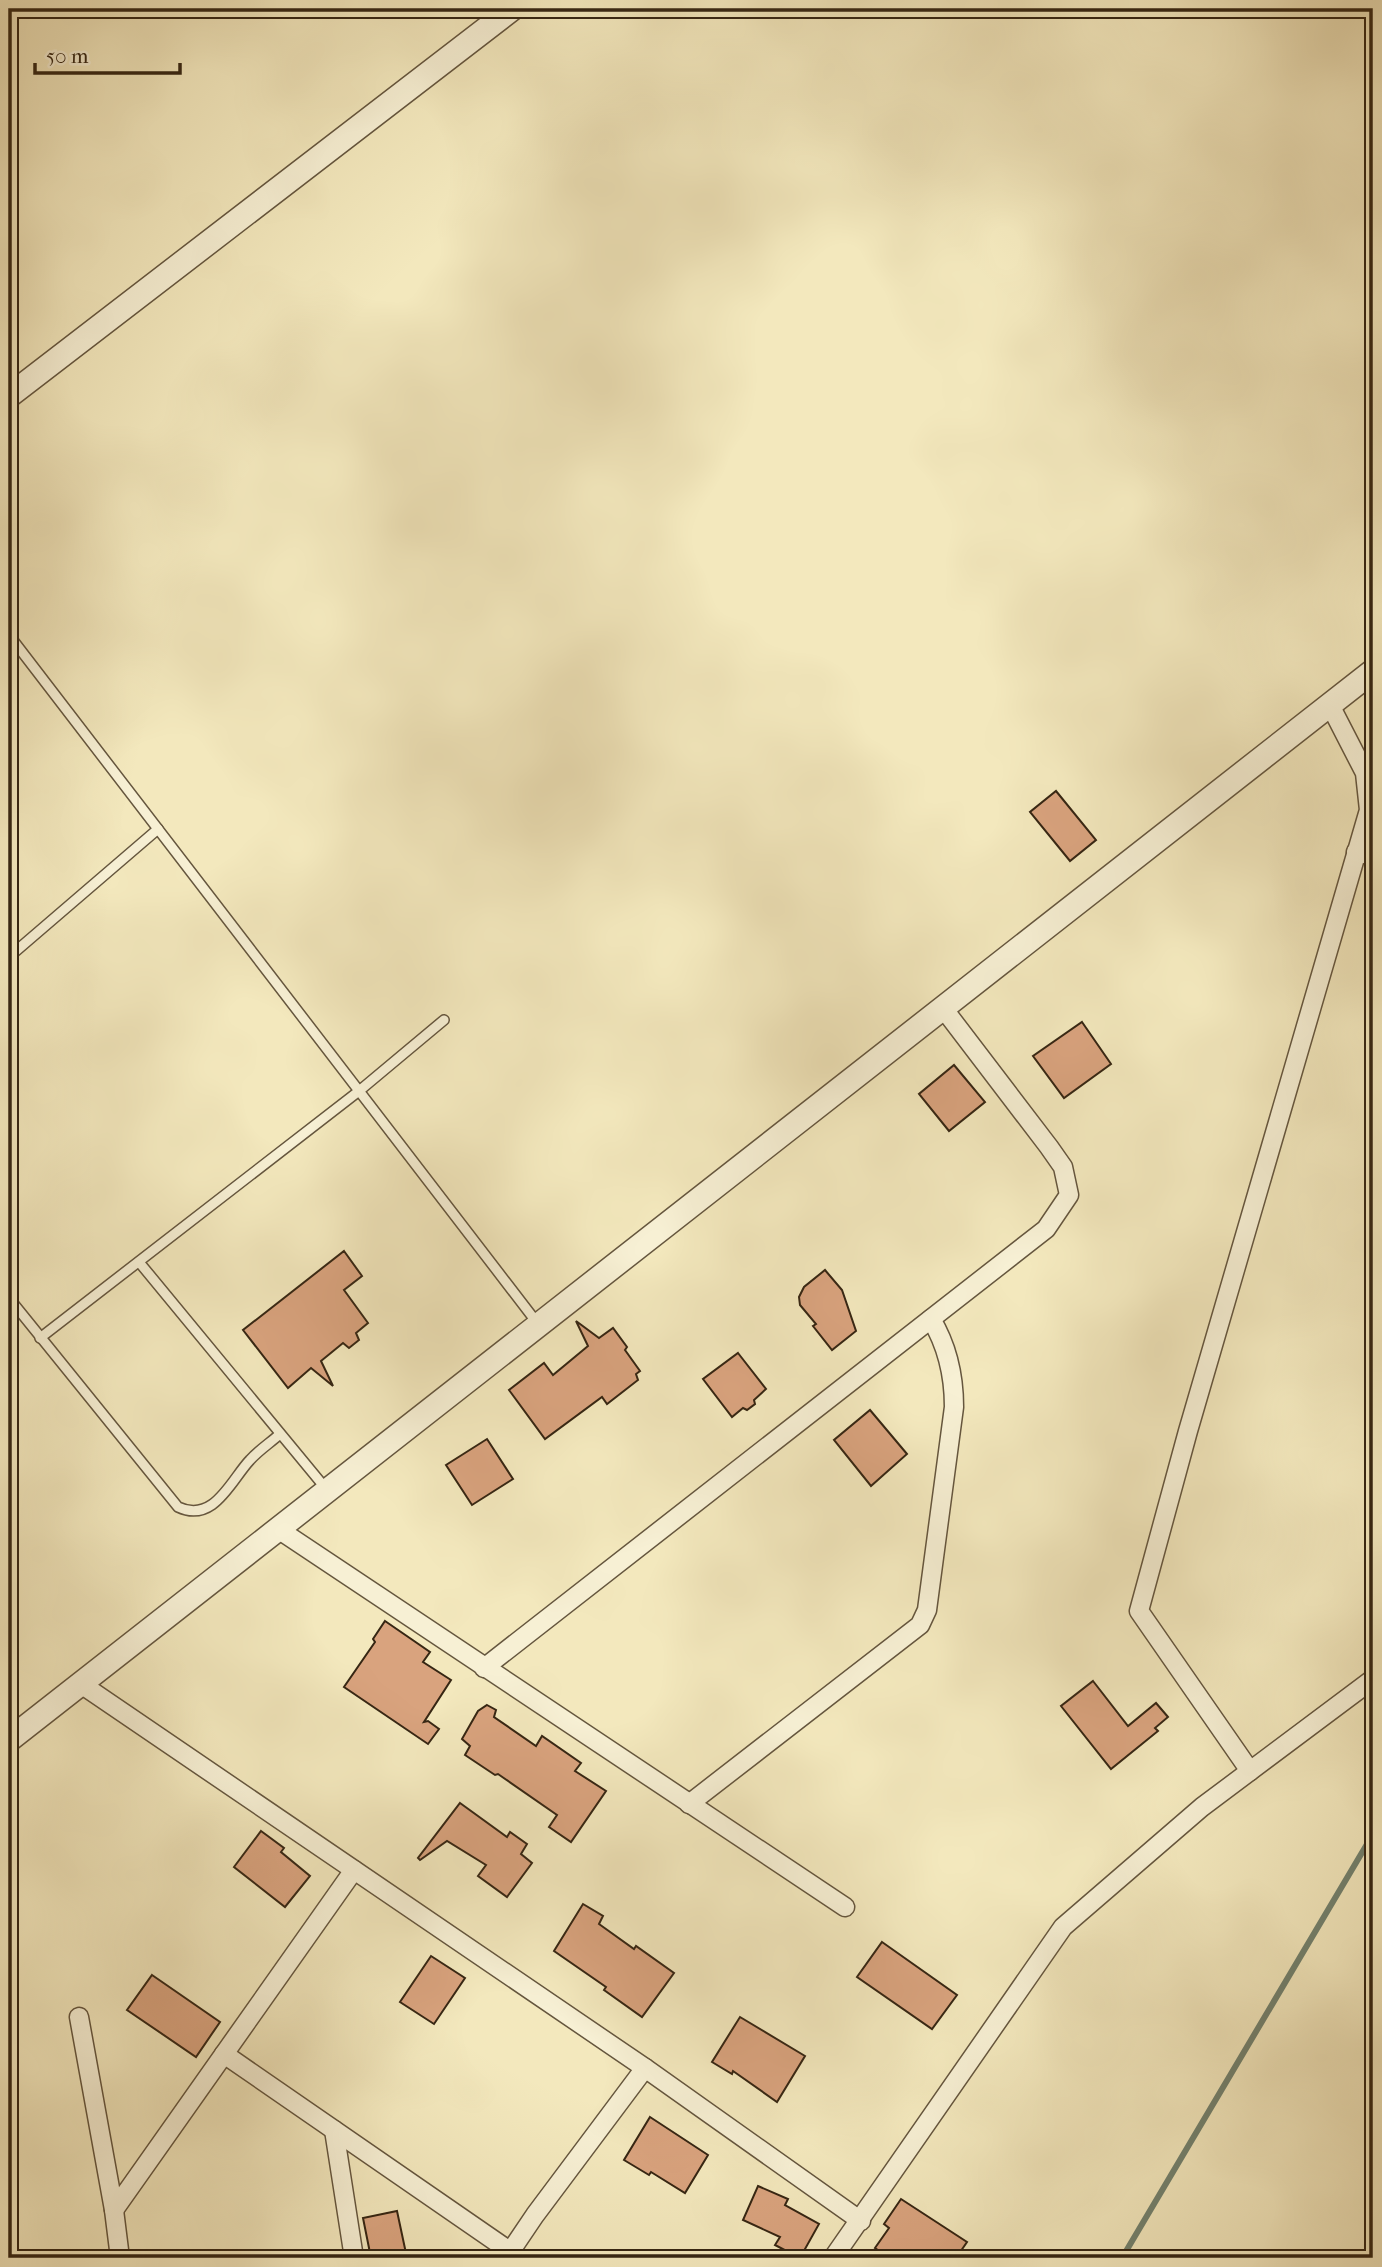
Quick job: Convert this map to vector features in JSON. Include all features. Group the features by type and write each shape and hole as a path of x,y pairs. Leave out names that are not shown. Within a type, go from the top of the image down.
{"street":[{"path":"9,396 512,9"},
{"path":"9,1740 1373,671"},
{"path":"1250,1771 1139,1611 1196,1404 1365,854 1369,810 1365,773 1330,705"},
{"path":"484,1668 1046,1230 1069,1195 1063,1167 943,1009"},
{"path":"689,1804 920,1625 927,1610 954,1408 951,1368 943,1338 931,1320"},
{"path":"278,1529 845,1907"},
{"path":"833,2258 1063,1927 1202,1807 1373,1679"},
{"path":"81,1684 645,2068 860,2221"},
{"path":"114,2210 354,1870"},
{"path":"79,2017 114,2210 120,2258"},
{"path":"223,2054 509,2255 535,2215 645,2068"},
{"path":"334,2130 354,2258"}],"lane":[{"path":"9,635 539,1325"},
{"path":"9,957 158,829"},
{"path":"40,1338 359,1091 444,1020"},
{"path":"139,1262 327,1491"},
{"path":"9,1298 178,1507 196,1511 212,1503 233,1485 250,1460 280,1434"}],"building":[{"path":"1056,791 1096,840 1070,861 1030,812"},
{"path":"1082,1022 1111,1064 1064,1098 1033,1056"},
{"path":"954,1065 985,1102 949,1131 919,1094"},
{"path":"344,1251 362,1276 344,1290 368,1323 356,1333 359,1340 349,1348 343,1343 321,1361 333,1386 311,1368 288,1388 243,1330"},
{"path":"825,1270 842,1290 856,1331 832,1350 813,1326 816,1324 800,1305 799,1297 804,1287"},
{"path":"576,1321 599,1338 613,1328 640,1371 636,1374 638,1380 607,1404 602,1397 545,1439 509,1390 544,1363 553,1375 588,1346"},
{"path":"738,1353 766,1389 754,1400 755,1404 747,1410 743,1408 732,1417 703,1379"},
{"path":"870,1410 907,1454 871,1486 834,1440"},
{"path":"487,1439 513,1479 472,1505 446,1465"},
{"path":"385,1621 430,1652 423,1662 451,1680 424,1722 428,1721 439,1729 428,1744 344,1687 375,1642 373,1639"},
{"path":"1093,1681 1128,1726 1156,1703 1168,1717 1155,1728 1158,1731 1111,1769 1061,1706"},
{"path":"487,1705 496,1710 494,1717 536,1746 542,1736 581,1763 575,1771 606,1791 571,1842 549,1827 557,1815 498,1774 495,1775 465,1755 470,1746 462,1739 478,1711"},
{"path":"460,1803 507,1837 510,1832 527,1844 521,1854 532,1863 507,1897 478,1876 486,1865 447,1841 420,1860 418,1858"},
{"path":"261,1831 284,1848 281,1852 310,1876 285,1907 234,1867"},
{"path":"583,1904 603,1916 599,1924 674,1973 642,2017 604,1990 606,1987 554,1951"},
{"path":"882,1942 957,1995 932,2029 857,1977"},
{"path":"431,1956 465,1978 434,2024 400,2002"},
{"path":"152,1975 220,2022 196,2057 127,2010"},
{"path":"740,2017 805,2056 777,2102 733,2071 732,2074 712,2062"},
{"path":"650,2117 708,2155 685,2193 651,2172 649,2175 624,2160"},
{"path":"758,2186 788,2199 785,2205 819,2224 800,2258 775,2245 780,2237 743,2220"},
{"path":"901,2199 967,2242 956,2258 889,2258 875,2248 889,2228 884,2224"},
{"path":"397,2211 407,2258 371,2258 363,2218"}],"waterway":[{"path":"1122,2258 1373,1834"}]}
